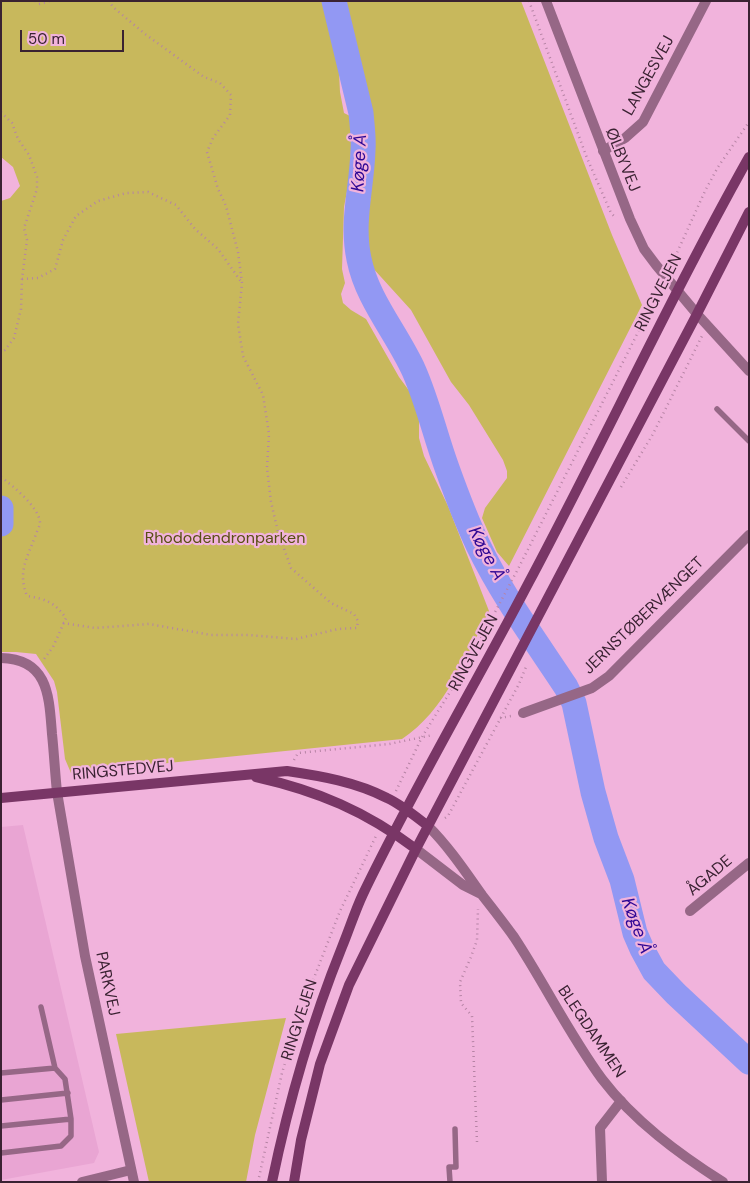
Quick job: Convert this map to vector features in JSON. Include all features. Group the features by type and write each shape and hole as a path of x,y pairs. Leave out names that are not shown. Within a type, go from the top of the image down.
{"main road":[{"name":"RINGVEJEN","path":"272,1182 282,1134 304,1051 331,974 362,896 447,731 530,582 676,290 749,157"},
{"name":"RINGVEJEN","path":"294,1182 301,1140 320,1064 346,994 372,938 416,849 749,212"},
{"name":"RINGSTEDVEJ","path":"1,798 287,771 330,777 392,800 428,826"},
{"name":"RINGSTEDVEJ","path":"248,775 284,783 324,796 376,822 416,849"}],"street":[{"name":"ØLBYVEJ","path":"546,1 602,151 644,249 706,325 749,371"},
{"name":"LANGESVEJ","path":"602,151 625,138 643,122 706,1"},
{"name":"JERNSTØBERVÆNGET","path":"523,713 592,688 609,676 749,535"},
{"path":"1,658 18,660 35,669"},
{"name":"PARKVEJ","path":"35,669 43,679 49,696 57,792 85,956 134,1182"},
{"name":"BLEGDAMMEN","path":"428,826 446,845 514,937 574,1037 603,1080 621,1101 668,1144 723,1182"},
{"name":"BLEGDAMMEN","path":"416,849 463,885 483,895"},
{"name":"ÅGADE","path":"690,912 749,863"},
{"path":"602,1182 600,1128 621,1101"},
{"path":"82,1182 131,1170"}],"lane":[{"path":"717,409 749,442"},
{"path":"1,1153 62,1146 72,1136 65,1079 55,1068 41,1007"},
{"path":"1,1073 55,1068"},
{"path":"1,1100 68,1093"},
{"path":"1,1126 71,1120"},
{"path":"450,1182 449,1167 456,1167 455,1129"}],"path":[{"path":"36,1 39,4 50,1"},
{"path":"63,623 95,628 149,624 211,635 249,635 296,639 338,629 357,628 358,621 354,614 331,603 292,568 278,532 271,502 267,468 269,434 263,395 243,356 238,324 242,283 238,252 226,206 218,189 207,152 213,138 230,115 231,95 220,83 204,77 145,34 113,7 109,1"},
{"path":"529,1 588,158 611,213 618,220"},
{"path":"1,112 12,123 18,139 29,155 37,177 36,189 24,228 27,240 22,279 21,309 14,338 5,350 1,352"},
{"path":"392,800 422,737 468,663 519,567 666,278 705,191 718,167 749,122"},
{"path":"22,279 38,278 55,270 63,240 76,216 98,202 126,193 148,192 176,205 195,229 218,249 242,283"},
{"path":"621,488 654,434 706,325"},
{"path":"1,477 15,486 36,512 40,523 22,573 23,587 27,596 43,599 58,606 66,618 53,647 42,663 35,669"},
{"path":"483,721 523,713"},
{"path":"287,771 298,753 389,744 447,731"},
{"path":"477,1142 472,1016 461,1003 460,982 477,940 478,911 483,895"}],"shaded area":[{"path":"23,825 99,1152 94,1163 1,1180 1,827"}],"green space":[{"name":"Rhododendronparken","path":"1,1 326,1 329,22 338,52 340,92 344,113 350,116 352,123 350,176 344,207 342,269 345,283 341,294 343,303 366,319 399,377 413,396 419,412 419,438 424,456 448,506 489,611 463,663 442,698 417,728 402,739 71,773 65,759 54,681 36,654 1,652 1,201 10,198 20,186 13,167 1,157"},
{"path":"345,1 521,1 612,235 642,305 509,566 497,552 482,518 485,508 507,478 507,471 503,460 469,405 451,382 411,310 371,266 367,219 374,159 373,131 370,107 345,10"},
{"path":"286,1018 255,1135 246,1182 149,1182 116,1034"}],"waterway":[{"name":"Køge Å","path":"334,1 361,113 363,145 356,232 363,274 375,302 414,371 454,487 487,564 508,600 566,687 574,703 593,792 606,838 622,880 635,933 642,949 654,971 749,1062"},
{"name":"Køge Å","path":"1,508 1,524"}]}
